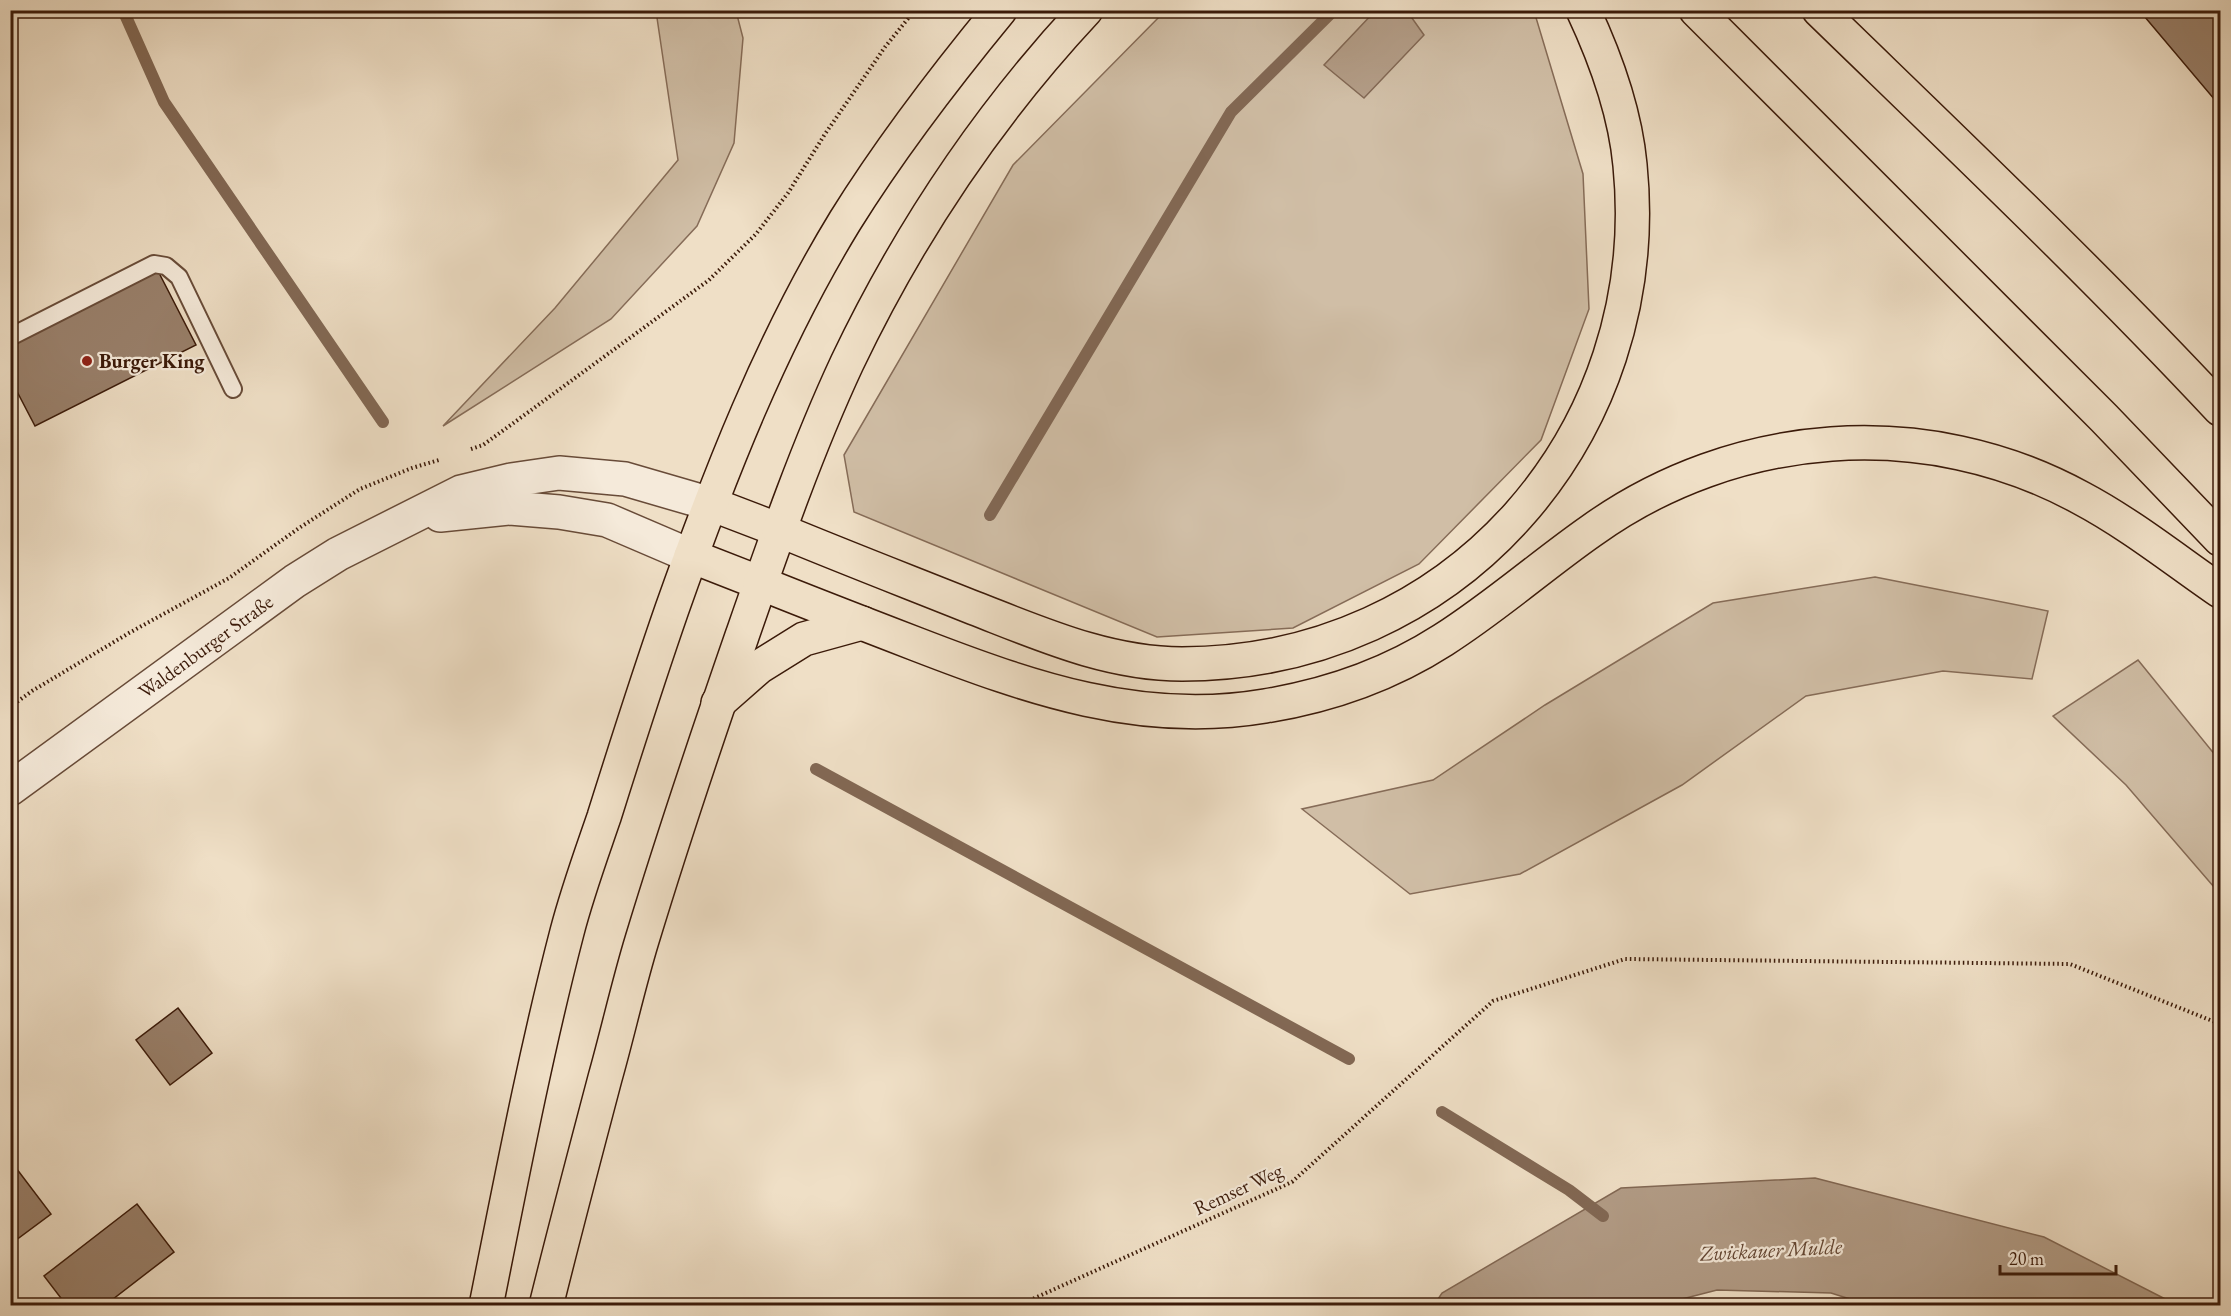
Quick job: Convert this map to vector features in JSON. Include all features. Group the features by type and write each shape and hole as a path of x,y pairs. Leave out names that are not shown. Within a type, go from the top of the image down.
{"main road":[{"path":"486,1305 520,1137 567,930 651,670 691,556 739,431 797,306 844,223 910,124 949,71 1000,10"},
{"path":"546,1305 641,943 718,703 779,530 815,437 847,363 924,222 968,155 1016,91 1086,10"},
{"path":"711,504 1067,644 1129,660 1180,664 1232,662 1282,653 1332,639 1380,620 1425,595 1467,565 1505,531 1539,492 1568,450 1592,404 1611,356 1624,306 1632,255 1633,203 1630,162 1623,120 1612,80 1598,41 1583,10"},
{"path":"1696,10 2104,418 2220,539"},
{"path":"1820,10 2033,218 2166,351 2220,409"},
{"path":"691,556 974,667 1069,697 1117,707 1166,712 1215,712 1264,707 1311,697 1356,683 1400,664 1441,641 1593,529 1637,501 1684,478 1734,460 1785,448 1836,442 1887,442 1938,448 1988,459 2036,476 2082,498 2220,591"},
{"path":"718,703 759,667 804,639 862,623"}],"street":[{"name":"Waldenburger Straße","path":"10,789 295,581 338,554 460,492 510,480 559,473 625,478 711,504"},
{"name":"Waldenburger Straße","path":"408,520 510,508 559,512 607,520 691,556"}],"lane":[{"path":"10,337 154,264 166,266 179,277 233,389"}],"path":[{"path":"464,452 483,445 636,335 709,280 748,242 789,193 832,124 885,47 915,10"},
{"path":"10,707 32,691 129,633 229,578 299,528 360,489 444,458"},
{"name":"Remser Weg","path":"1017,1305 1292,1182 1493,1001 1625,958 2070,964 2220,1024"}],"shaded area":[{"path":"656,11 736,11 743,38 734,143 697,226 611,319 443,426 555,308 678,160"},
{"path":"1165,11 1534,11 1583,174 1589,309 1541,440 1419,564 1293,628 1157,637 854,512 844,455 1013,165"},
{"path":"1875,577 2048,611 2032,679 1943,671 1806,696 1682,785 1520,874 1410,894 1302,809 1433,780 1545,705 1713,603"},
{"path":"2138,660 2220,761 2220,894 2126,785 2053,716"}],"water":[{"path":"1375,11 1407,11 1424,35 1364,98 1324,65"},
{"name":"Zwickauer Mulde","path":"1815,1178 2044,1237 2177,1305 1872,1306 1831,1293 1717,1290 1659,1305 1434,1305 1442,1293 1621,1188"}],"building":[{"path":"2139,10 2220,10 2220,106"},
{"name":"Burger King","path":"157,269 196,345 35,426 10,378 10,343"},
{"path":"178,1008 212,1053 170,1085 136,1040"},
{"path":"10,1160 51,1214 12,1243 10,1241"},
{"path":"137,1204 174,1252 104,1306 67,1306 44,1276"}],"waterway":[{"path":"123,10 164,102 383,422"},
{"path":"990,515 1231,112 1334,10"},
{"path":"816,769 1349,1059"},
{"path":"1442,1112 1569,1190 1603,1216"}],"place":[{"name":"Burger King","path":"87,361"}]}
